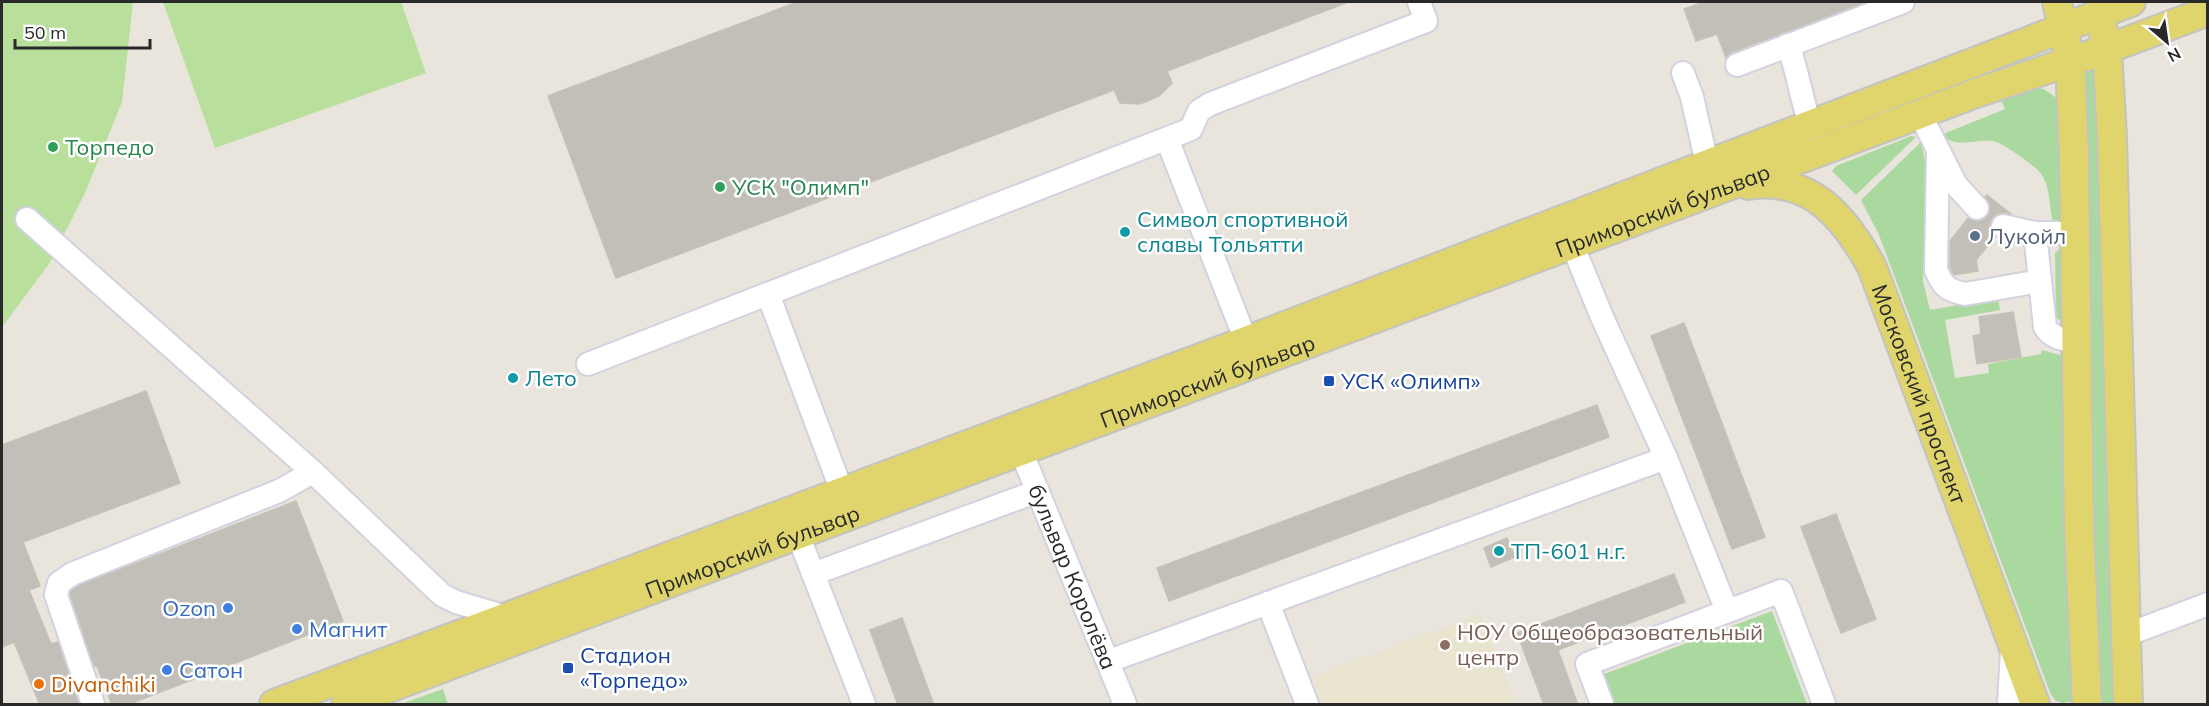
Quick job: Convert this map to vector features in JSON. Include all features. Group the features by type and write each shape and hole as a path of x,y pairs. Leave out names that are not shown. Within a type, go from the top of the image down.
{"main road":[{"path":"274,705 506,617 847,503 1246,341 1810,124 2061,14 2131,2"},
{"path":"2098,7 2107,49 2112,137 2128,705"},
{"path":"2107,49 2208,11"},
{"path":"2061,14 2070,61 2078,342 2079,529 2087,705"},
{"name":"Приморский бульвар","path":"346,705 798,535 847,503 1021,451 1920,114 2107,49"},
{"name":"Московский проспект","path":"1713,191 1762,183 1793,187 1818,198 1837,215 1857,239 1872,267 2035,705"}],"street":[{"path":"588,364 1191,129 1199,111 1210,104 1426,21 1419,2"},
{"path":"1737,65 1903,2"},
{"path":"1788,45 1798,71 1802,100 1810,124"},
{"path":"1683,73 1692,97 1707,164"},
{"path":"1920,114 1956,185 1977,208"},
{"path":"1167,139 1246,341"},
{"path":"1938,151 1936,270 1941,284 1953,291 1965,294 2040,281"},
{"path":"27,219 313,472 442,595 456,602 506,617"},
{"path":"2003,226 2035,233 2075,232"},
{"path":"2035,233 2045,327 2049,334 2078,342"},
{"path":"1572,244 1602,317 1666,458 1726,611"},
{"path":"768,294 847,503"},
{"name":"бульвар Королёва","path":"1021,451 1125,705"},
{"path":"1109,662 1666,458"},
{"path":"93,705 56,595 59,583 72,574 279,491 313,472"},
{"path":"813,574 1038,491"},
{"path":"798,535 864,705"},
{"path":"1602,705 1587,664 1781,591 1824,705"},
{"path":"1268,603 1306,705"},
{"path":"2126,634 2208,604"},
{"path":"2009,705 2013,645"}],"shaded area":[{"name":"НОУ Общеобразовательный центр","path":"1481,614 1515,704 1324,704 1313,677"}],"green space":[{"name":"Торпедо","path":"2,2 133,2 122,102 85,193 49,264 2,327"},
{"path":"163,2 401,2 426,73 215,148"},
{"path":"2092,67 2096,74 2111,612 2117,704 2100,704 2093,566 2083,70"},
{"path":"2033,87 2044,89 2059,100 2066,222 2053,223 2044,179 2038,170 2020,156 1996,142 1953,142 1943,134 2005,109 2000,98"},
{"path":"1911,136 1916,137 1856,195 1832,171 1836,166"},
{"path":"1921,142 1926,165 1923,281 1930,310 1998,298 2000,310 1945,320 1955,378 1989,373 1988,364 2041,354 2042,350 2071,358 2073,701 2062,703 2056,701 2051,695 1879,235 1861,200"},
{"path":"2060,249 2065,250 2063,322 2057,318 2056,314 2055,253"},
{"path":"1772,611 1807,704 1609,704 1599,676"},
{"path":"443,689 448,704 401,704"}],"building":[{"name":"УСК \"Олимп\"","path":"797,2 1346,3 1167,71 1172,83 1159,96 1140,104 1120,103 1114,90 616,278 548,96"},
{"path":"1704,2 1866,2 1732,52 1726,58 1717,34 1696,41 1684,9"},
{"name":"Лукойл","path":"1987,195 2011,214 1999,213 1993,217 1990,230 1995,237 1976,260 1978,271 1954,275 1950,267 1950,241 1968,218 1979,221 1986,218 1990,206 1985,197"},
{"path":"2013,312 2021,357 1977,364 1973,336 1981,334 1979,317"},
{"path":"1684,323 1765,537 1732,549 1651,336"},
{"path":"146,391 180,483 23,542 40,586 29,590 51,644 58,642 79,705 40,705 14,642 2,647 2,445"},
{"path":"1597,405 1609,437 1169,601 1157,568"},
{"path":"296,501 343,621 127,705 112,705 97,666 94,666 70,594 71,591 78,586"},
{"path":"1836,514 1876,619 1841,633 1801,527"},
{"name":"ТП-601 н.г.","path":"1507,538 1515,557 1491,567 1484,548"},
{"path":"1674,574 1685,602 1558,650 1578,705 1544,705 1517,633"},
{"path":"902,618 934,705 898,705 870,630"}],"tunnel":[{"path":"1977,208 2003,226"}],"place":[{"name":"Торпедо","path":"53,147"},
{"name":"УСК \"Олимп\"","path":"720,187"},
{"name":"Символ спортивной славы Тольятти","path":"1125,232"},
{"name":"Лукойл","path":"1975,236"},
{"name":"Лето","path":"513,378"},
{"name":"УСК «Олимп»","path":"1329,381"},
{"name":"ТП-601 н.г.","path":"1499,551"},
{"name":"Ozon","path":"228,608"},
{"name":"Магнит","path":"297,629"},
{"name":"НОУ Общеобразовательный центр","path":"1445,645"},
{"name":"Стадион «Торпедо»","path":"568,668"},
{"name":"Сатон","path":"167,670"},
{"name":"Divanchiki","path":"39,684"}]}
